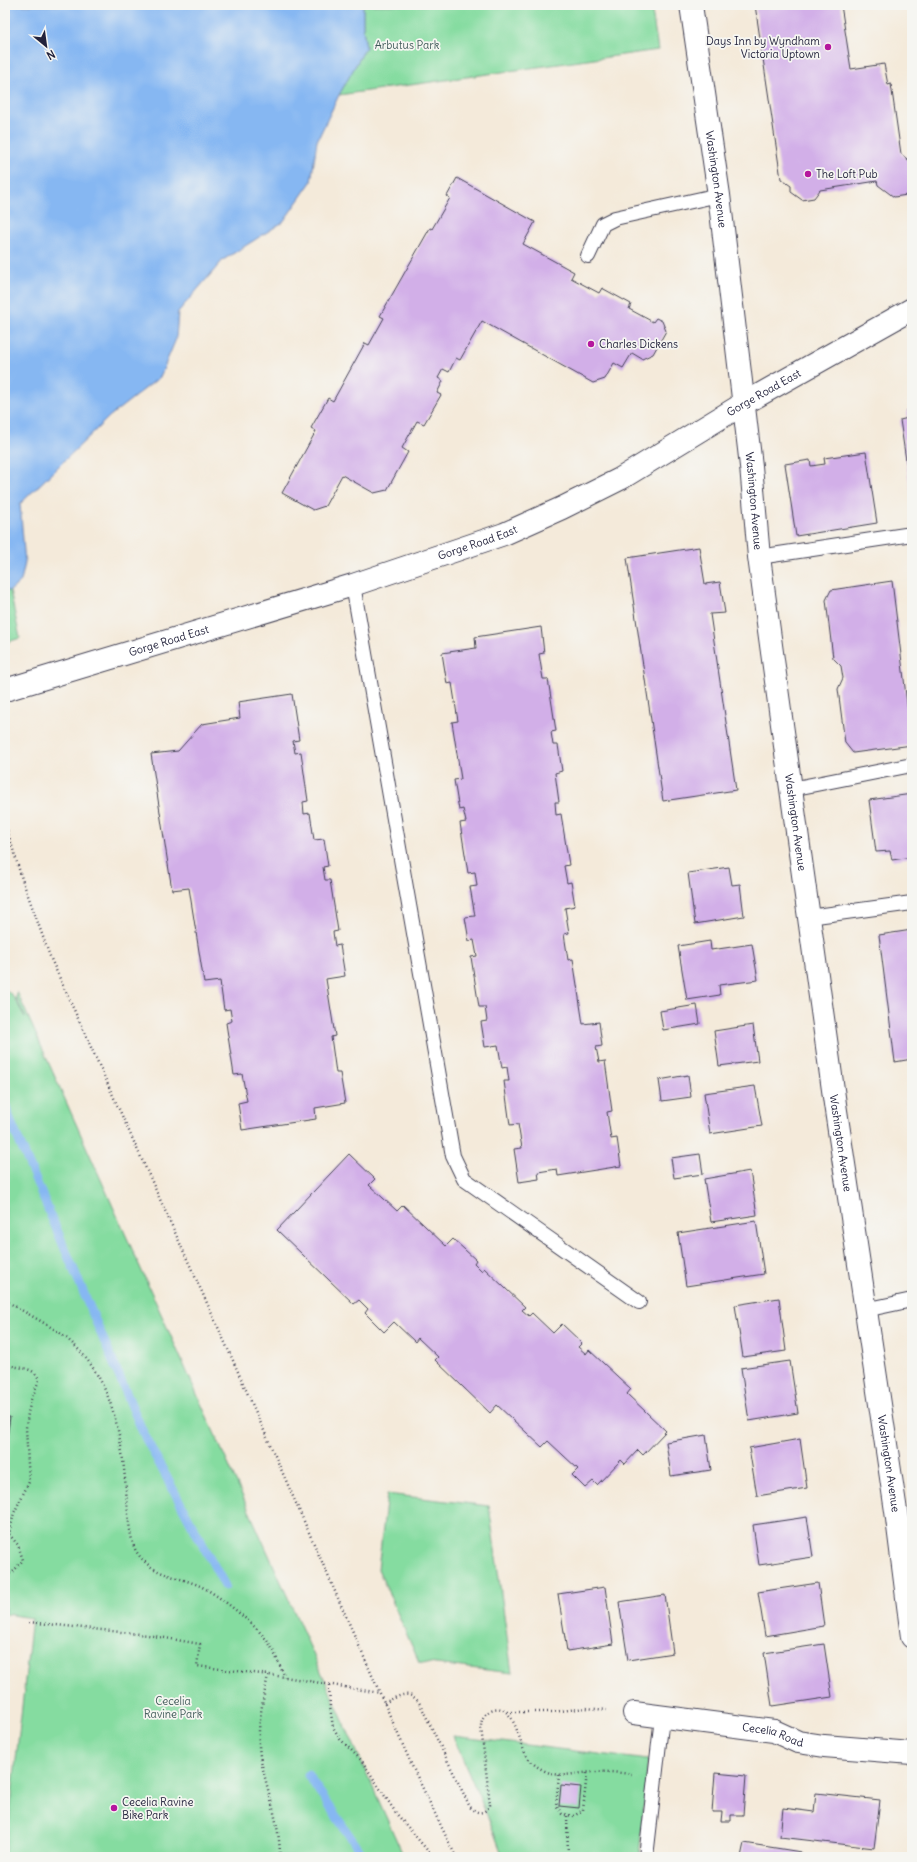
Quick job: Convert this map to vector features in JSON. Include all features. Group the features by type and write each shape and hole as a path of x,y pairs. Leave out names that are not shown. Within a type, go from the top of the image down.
{"street":[{"name":"Washington Avenue","path":"691,5 719,195 759,557 865,1310 896,1512 912,1637"},
{"name":"Gorge Road East","path":"5,690 353,585 504,534 562,508 620,478 743,404 912,309"},
{"name":"Cecelia Road","path":"634,1713 774,1731 798,1742 824,1746 912,1753"}],"lane":[{"path":"588,256 603,224 615,218 719,195"},
{"path":"759,557 912,534"},
{"path":"353,585 453,1156 464,1179 638,1302"},
{"path":"791,788 912,765"},
{"path":"809,918 912,903"},
{"path":"865,1310 912,1300"},
{"path":"646,1857 662,1717"}],"path":[{"path":"5,823 22,879 51,959 231,1356 413,1768 456,1857"},
{"path":"5,1300 58,1332 88,1359 104,1388 116,1415 123,1453 131,1532 135,1550 148,1566 172,1577 198,1585 228,1604 269,1644 286,1677"},
{"path":"5,1364 32,1370 37,1374 39,1380 30,1400 26,1428 29,1482 14,1514 9,1534 5,1536"},
{"path":"5,1575 14,1572 23,1560 18,1545 9,1534"},
{"path":"29,1622 148,1635 200,1644 198,1666 286,1677 380,1693"},
{"path":"268,1675 259,1731 260,1754 277,1825 280,1857"},
{"path":"330,1685 330,1706 333,1727 340,1739 362,1761 396,1813 433,1857"},
{"path":"384,1703 408,1694 415,1696 470,1807 476,1812 482,1813 486,1811 490,1805 480,1727 481,1719 493,1710 500,1709 512,1718 522,1747 530,1761 545,1771 572,1775 595,1772 634,1774 635,1767"},
{"path":"506,1712 552,1712 586,1708 634,1713"},
{"path":"559,1774 556,1805 562,1814 574,1816 583,1810 587,1773"},
{"path":"567,1815 568,1857"}],"green space":[{"name":"Arbutus Park","path":"363,5 651,5 658,50 339,95 366,47 363,29"},
{"path":"5,451 10,591 20,638 5,643"},
{"name":"Cecelia Ravine Park","path":"5,989 13,996 25,1017 16,998 17,992 404,1857 5,1857 32,1618 5,1614"},
{"path":"387,1494 489,1506 512,1673 419,1662 378,1569"},
{"path":"453,1736 648,1760 639,1857 503,1857 490,1822"}],"water":[{"path":"5,5 363,5 363,29 366,47 339,95 317,141 311,182 283,222 223,260 178,312 176,339 160,377 110,416 20,504 25,563 21,581 10,591 5,590"}],"building":[{"path":"755,5 841,5 851,69 884,64 888,85 891,84 901,154 912,163 912,189 907,195 894,197 878,185 877,181 820,190 814,198 802,200 791,192 791,186 781,179"},
{"name":"Charles Dickens","path":"457,178 535,222 523,244 574,272 571,278 599,293 602,288 631,304 629,309 653,322 656,318 662,321 666,331 653,354 642,359 632,353 623,368 614,363 605,379 593,383 482,321 460,360 456,358 449,372 443,369 438,378 443,381 437,393 441,395 424,424 417,421 402,448 408,452 387,490 374,493 342,475 325,506 313,510 282,493 316,431 311,428 328,398 333,401 365,343 369,345 384,318 380,316 430,228 432,229 450,198 447,196"},
{"path":"912,409 911,494 900,420 908,418 907,410"},
{"path":"866,452 877,523 796,536 785,464 810,460 811,466 825,464 824,458"},
{"path":"699,547 705,584 720,582 725,613 710,614 736,790 663,801 627,558"},
{"path":"892,581 912,745 853,753 845,743 838,689 843,678 841,666 833,658 826,600 831,590"},
{"path":"541,627 544,653 539,654 543,679 548,679 556,731 551,732 553,745 558,745 562,771 555,773 559,802 555,802 556,815 561,814 569,865 564,866 567,883 571,882 575,906 565,908 569,933 564,934 568,960 573,959 583,1024 599,1022 602,1046 596,1047 599,1062 605,1061 612,1111 607,1112 611,1139 617,1138 621,1166 558,1176 557,1169 538,1172 539,1179 519,1182 514,1149 522,1148 518,1124 510,1125 504,1081 509,1081 507,1067 502,1068 498,1045 485,1047 481,1022 487,1021 485,1007 479,1007 471,957 477,956 474,940 469,941 465,917 475,916 470,887 477,886 475,872 468,873 460,823 466,822 463,809 459,810 454,780 461,779 452,722 458,721 452,683 447,684 442,653 476,648 475,637"},
{"path":"292,694 299,740 293,741 295,753 301,752 308,801 303,802 304,814 310,813 314,840 324,839 328,866 323,867 325,880 330,880 338,931 333,932 335,946 340,945 345,976 326,979 335,1036 331,1037 336,1073 340,1073 345,1103 315,1108 316,1119 242,1130 238,1103 247,1101 242,1074 234,1075 226,1023 232,1021 230,1009 224,1010 220,981 204,983 189,888 172,890 151,754 178,751 202,724 240,718 238,702"},
{"path":"912,794 912,857 892,860 890,851 876,852 869,800"},
{"path":"729,867 732,885 740,884 744,916 695,924 688,873"},
{"path":"912,930 912,1059 895,1062 879,935"},
{"path":"710,941 711,950 752,944 758,980 719,985 720,995 687,1000 678,946"},
{"path":"697,1005 700,1024 663,1030 660,1011"},
{"path":"753,1025 758,1061 719,1066 714,1031"},
{"path":"688,1075 691,1097 662,1101 659,1080"},
{"path":"755,1086 762,1126 710,1134 704,1093"},
{"path":"349,1154 375,1179 369,1185 397,1211 403,1205 446,1246 453,1239 476,1260 474,1263 482,1271 484,1268 525,1307 522,1310 529,1316 532,1313 553,1333 562,1324 582,1343 578,1347 586,1354 589,1350 631,1389 627,1394 666,1431 643,1455 638,1450 625,1464 621,1460 597,1485 593,1481 585,1488 572,1475 578,1469 548,1441 542,1447 497,1405 490,1413 435,1360 438,1357 418,1338 415,1342 394,1322 384,1332 365,1313 368,1309 359,1300 354,1304 277,1230"},
{"path":"700,1154 703,1174 674,1178 671,1158"},
{"path":"750,1171 757,1215 711,1222 704,1179"},
{"path":"756,1221 764,1274 686,1286 678,1233"},
{"path":"779,1298 786,1351 743,1357 735,1305"},
{"path":"790,1361 798,1413 749,1421 741,1368"},
{"path":"5,1417 10,1417 6,1445 5,1444"},
{"path":"706,1435 711,1470 671,1476 666,1442"},
{"path":"800,1439 807,1488 757,1496 749,1448"},
{"path":"807,1517 813,1557 759,1565 753,1525"},
{"path":"818,1583 824,1626 765,1636 758,1592"},
{"path":"605,1587 613,1644 567,1651 558,1594"},
{"path":"665,1595 673,1653 628,1660 619,1602"},
{"path":"824,1644 832,1697 772,1706 764,1653"},
{"path":"715,1773 746,1776 743,1815 731,1815 731,1821 721,1821 722,1812 712,1812"},
{"path":"561,1785 581,1787 579,1808 559,1806"},
{"path":"816,1793 880,1800 874,1848 780,1837 783,1808 814,1812"},
{"path":"744,1843 801,1852 800,1857 741,1857"}],"waterway":[{"path":"5,1104 11,1122 145,1437 225,1586"},
{"path":"308,1775 364,1857"}],"place":[{"name":"Days Inn by Wyndham Victoria Uptown","path":"828,47"},
{"name":"The Loft Pub","path":"808,174"},
{"name":"Charles Dickens","path":"591,344"},
{"name":"Cecelia Ravine Bike Park","path":"114,1808"}]}
